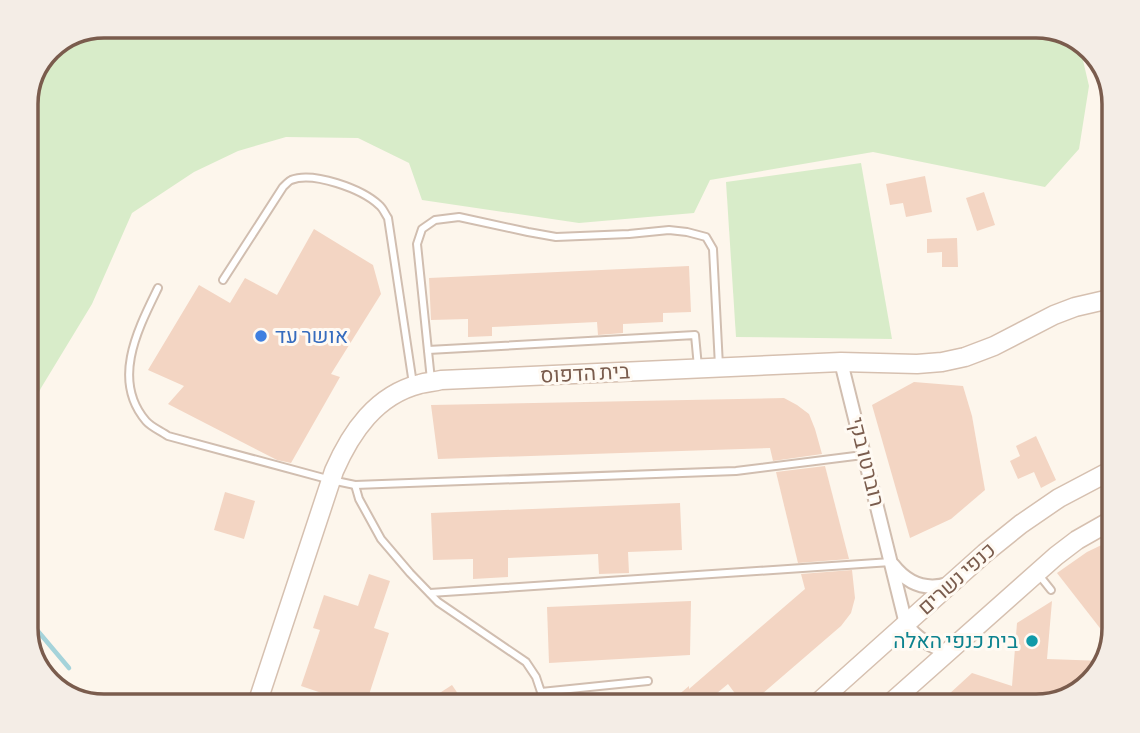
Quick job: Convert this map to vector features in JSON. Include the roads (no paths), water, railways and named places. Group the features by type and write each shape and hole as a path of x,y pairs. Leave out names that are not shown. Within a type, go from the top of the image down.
{"street":[{"name":"בית הדפוס","path":"261,694 331,480 346,444 371,412 398,392 422,384 455,380 841,362 942,362 994,346 1055,315 1102,301"},
{"name":"רוברטו בקי","path":"841,362 906,624"},
{"name":"כנפי נשרים","path":"828,694 1021,524 1059,498 1102,476"},
{"path":"901,694 1037,572 1077,540 1102,526"},
{"path":"891,562 905,578 919,585 935,587 952,582"},
{"path":"906,624 924,642 948,652"}],"lane":[{"path":"223,280 283,187 291,180 309,177 334,182 360,192 380,205 388,218 422,384"},
{"path":"422,384 428,350 417,244 422,229 435,220 459,217 555,237 669,230 706,237 713,249 719,368"},
{"path":"158,288 141,322 131,351 128,381 133,401 147,422 168,436 331,480 355,485 736,471 863,455"},
{"path":"428,350 695,335 698,369"},
{"path":"355,485 359,499 381,539 438,602 526,662 536,677 541,692 648,681"},
{"path":"430,593 891,562"},
{"path":"1037,572 1051,590"}],"waterway":[{"path":"39,632 69,668"}],"place":[{"name":"אושר עד","path":"261,336"},
{"name":"בית כנפי האלה","path":"1032,641"}]}
